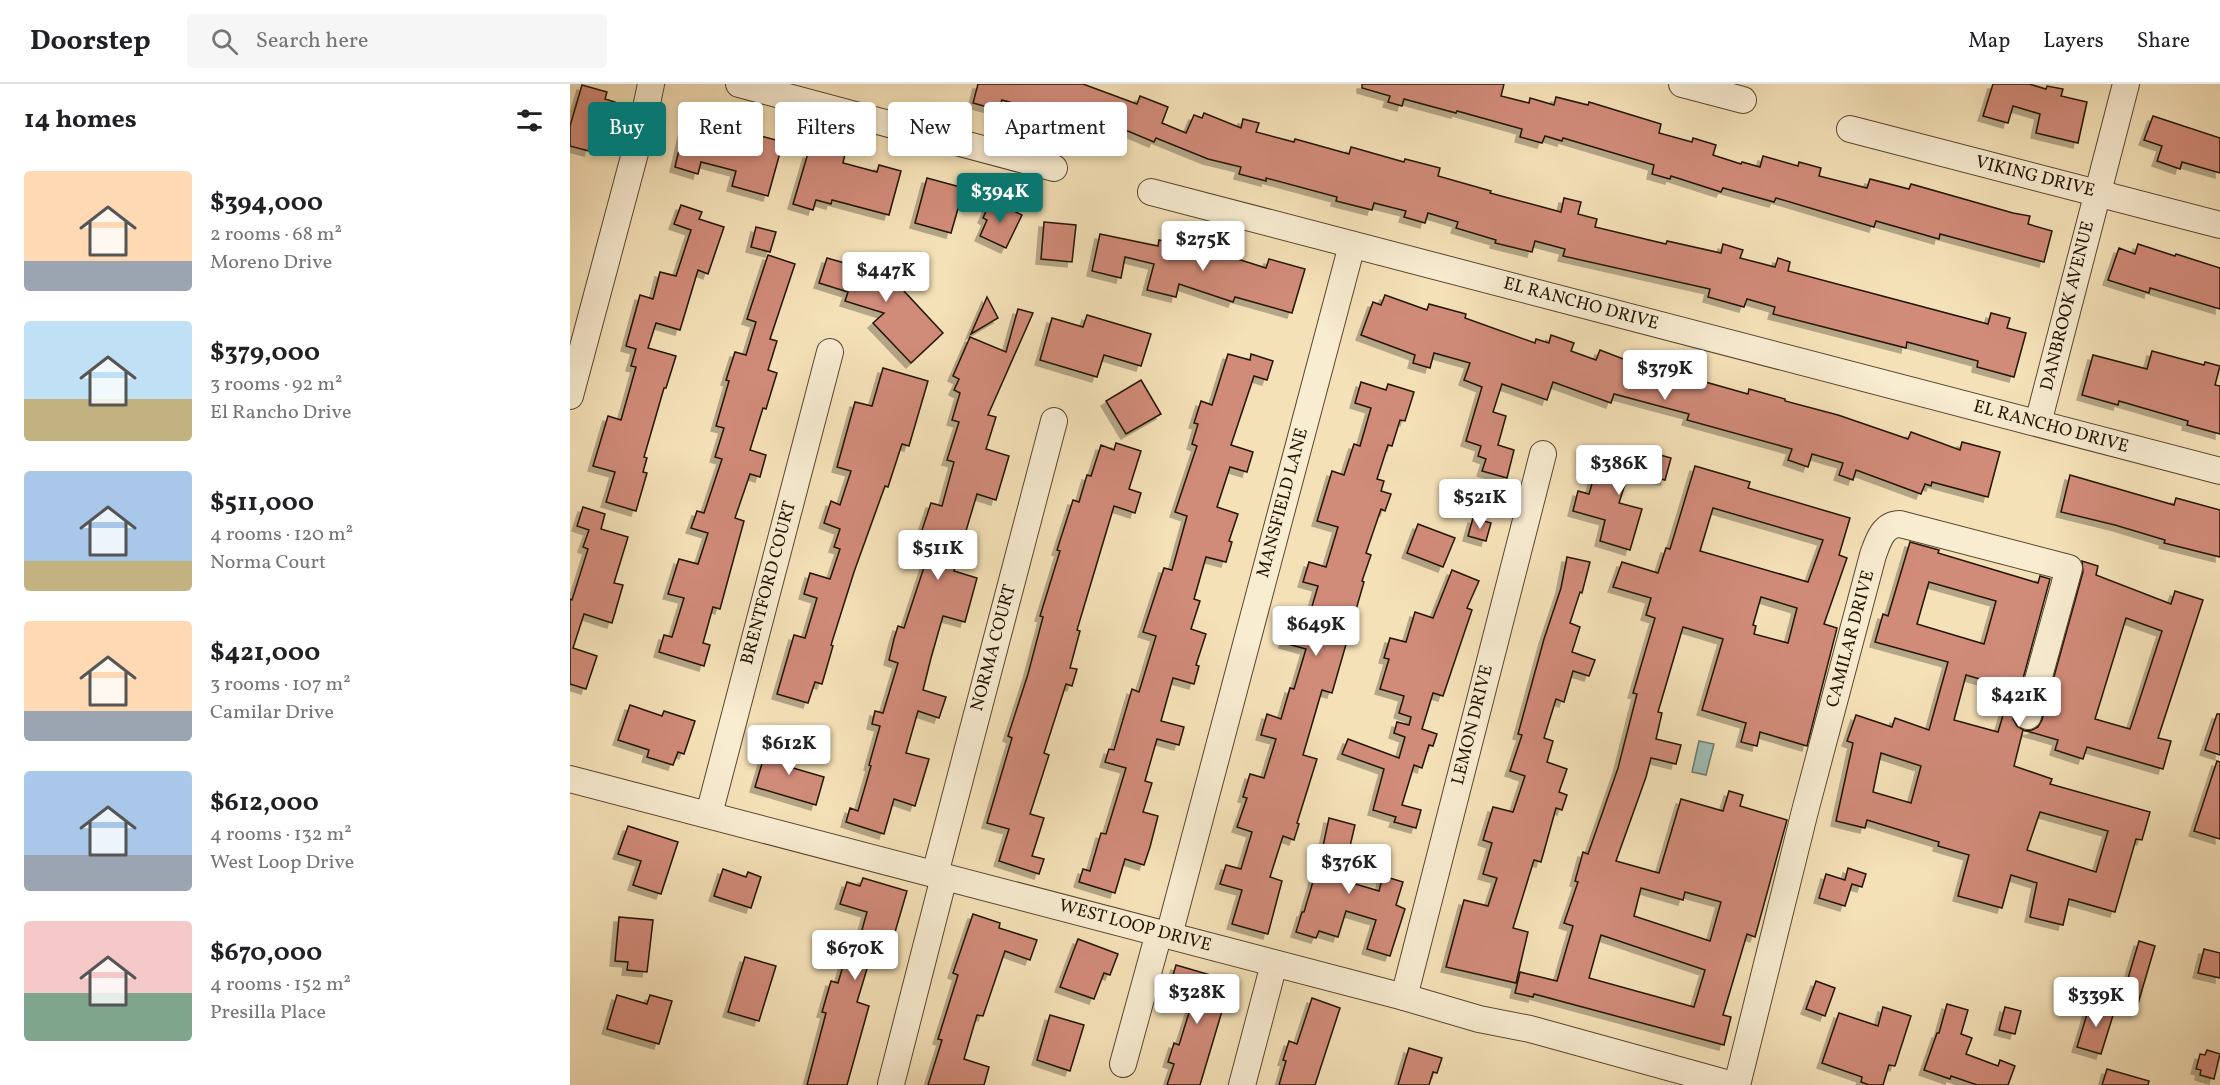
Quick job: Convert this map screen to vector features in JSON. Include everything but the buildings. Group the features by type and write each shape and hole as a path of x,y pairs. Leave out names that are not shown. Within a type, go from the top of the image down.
{"street":[{"path":"570,396 642,127 651,84"},
{"path":"1682,84 1743,100"},
{"name":"DANBROOK AVENUE","path":"2038,423 2126,84"},
{"path":"749,85 1054,168"},
{"name":"VIKING DRIVE","path":"1850,129 2220,225"},
{"name":"EL RANCHO DRIVE","path":"1151,192 2220,471"},
{"name":"MANSFIELD LANE","path":"1123,1064 1164,934 1352,244"},
{"name":"BRENTFORD COURT","path":"709,814 830,352"},
{"name":"NORMA COURT","path":"891,1084 939,875 1054,421"},
{"name":"LEMON DRIVE","path":"1404,997 1543,454"},
{"name":"CAMILAR DRIVE","path":"1735,1085 1873,555 1879,537 1888,527 1900,524 2069,568 2028,716"},
{"name":"WEST LOOP DRIVE","path":"570,780 709,814 1404,997 1480,1020 1530,1029 1735,1085"},
{"path":"1242,1085 1274,964"}],"water":[{"path":"1699,741 1714,744 1706,775 1692,772"}]}
